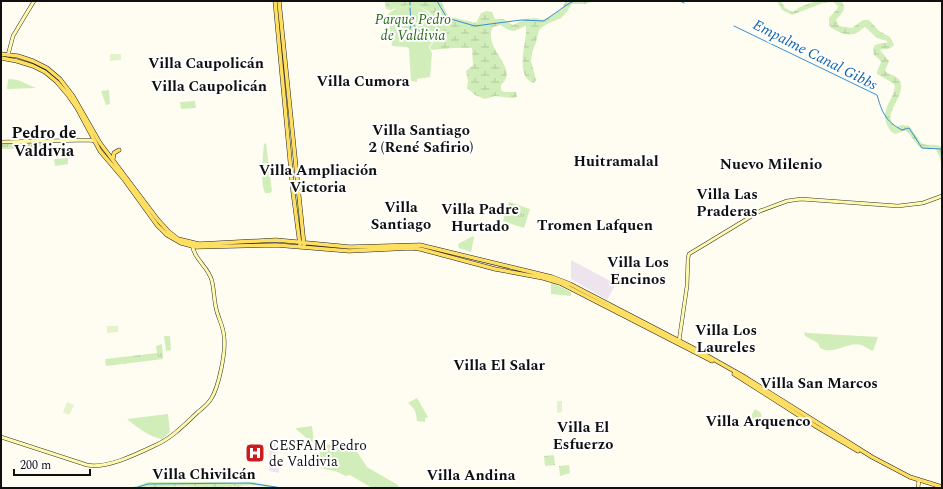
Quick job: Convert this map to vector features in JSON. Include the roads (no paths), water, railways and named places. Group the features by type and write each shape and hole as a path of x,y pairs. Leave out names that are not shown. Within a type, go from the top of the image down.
{"main road":[{"path":"275,1 293,192 302,245"},
{"path":"279,1 302,245"},
{"path":"1,54 23,57 52,71 73,96 100,143 162,225 178,239 192,245"},
{"path":"8,55 16,61"},
{"path":"1,58 16,61 41,70 57,82 77,108 100,151 123,178 160,229 176,241 192,245 260,240 349,251 411,248 420,249 499,270 560,283 678,342"},
{"path":"114,162 113,154 119,150"},
{"path":"302,245 350,247 420,245 552,277 570,284 743,376 872,458 918,480 942,487"}],"street":[{"path":"8,55 13,36 34,1"},
{"path":"1,142 94,140 100,143"},
{"path":"678,342 686,295 689,254 760,211 776,204 796,199 898,206 922,203 942,196"},
{"path":"1,436 87,465 102,466 140,452 165,440 186,424 209,402 213,396 223,360 224,337 216,308 211,280 205,268 196,257 192,245"},
{"path":"918,480 918,488"}],"waterway":[{"name":"Empalme Canal Gibbs","path":"437,1 447,18 475,26 521,20 544,21 574,1"},
{"name":"Empalme Canal Gibbs","path":"680,1 684,3"},
{"path":"410,8 410,29"},
{"path":"411,22 428,40"},
{"name":"Empalme Canal Gibbs","path":"734,26 877,95 885,116 896,127 902,130 909,128 922,148 941,149 942,163"},
{"path":"135,488 148,484 249,483 282,488"}],"place":[{"name":"CESFAM Pedro de Valdivia","path":"255,453"}],"district":[{"name":"Villa Caupolicán","path":"206,63"},
{"name":"Villa Cumora","path":"363,81"},
{"name":"Villa Caupolicán","path":"209,86"},
{"name":"Villa Santiago 2 (René Safirio)","path":"421,138"},
{"name":"Pedro de Valdivia","path":"44,142"},
{"name":"Huitramalal","path":"616,161"},
{"name":"Nuevo Milenio","path":"771,164"},
{"name":"Villa Ampliación Victoria","path":"318,178"},
{"name":"Villa Las Praderas","path":"727,202"},
{"name":"Villa Santiago","path":"401,216"},
{"name":"Villa Padre Hurtado","path":"480,218"},
{"name":"Tromen Lafquen","path":"595,225"},
{"name":"Villa Los Encinos","path":"638,270"},
{"name":"Villa Los Laureles","path":"726,338"},
{"name":"Villa El Salar","path":"499,365"},
{"name":"Villa San Marcos","path":"819,383"},
{"name":"Villa Arquenco","path":"758,421"},
{"name":"Villa El Esfuerzo","path":"583,436"},
{"name":"Villa Chivilcán","path":"204,474"},
{"name":"Villa Andina","path":"471,475"}],"park label":[{"name":"Parque Pedro de Valdivia","path":"413,28"}]}
